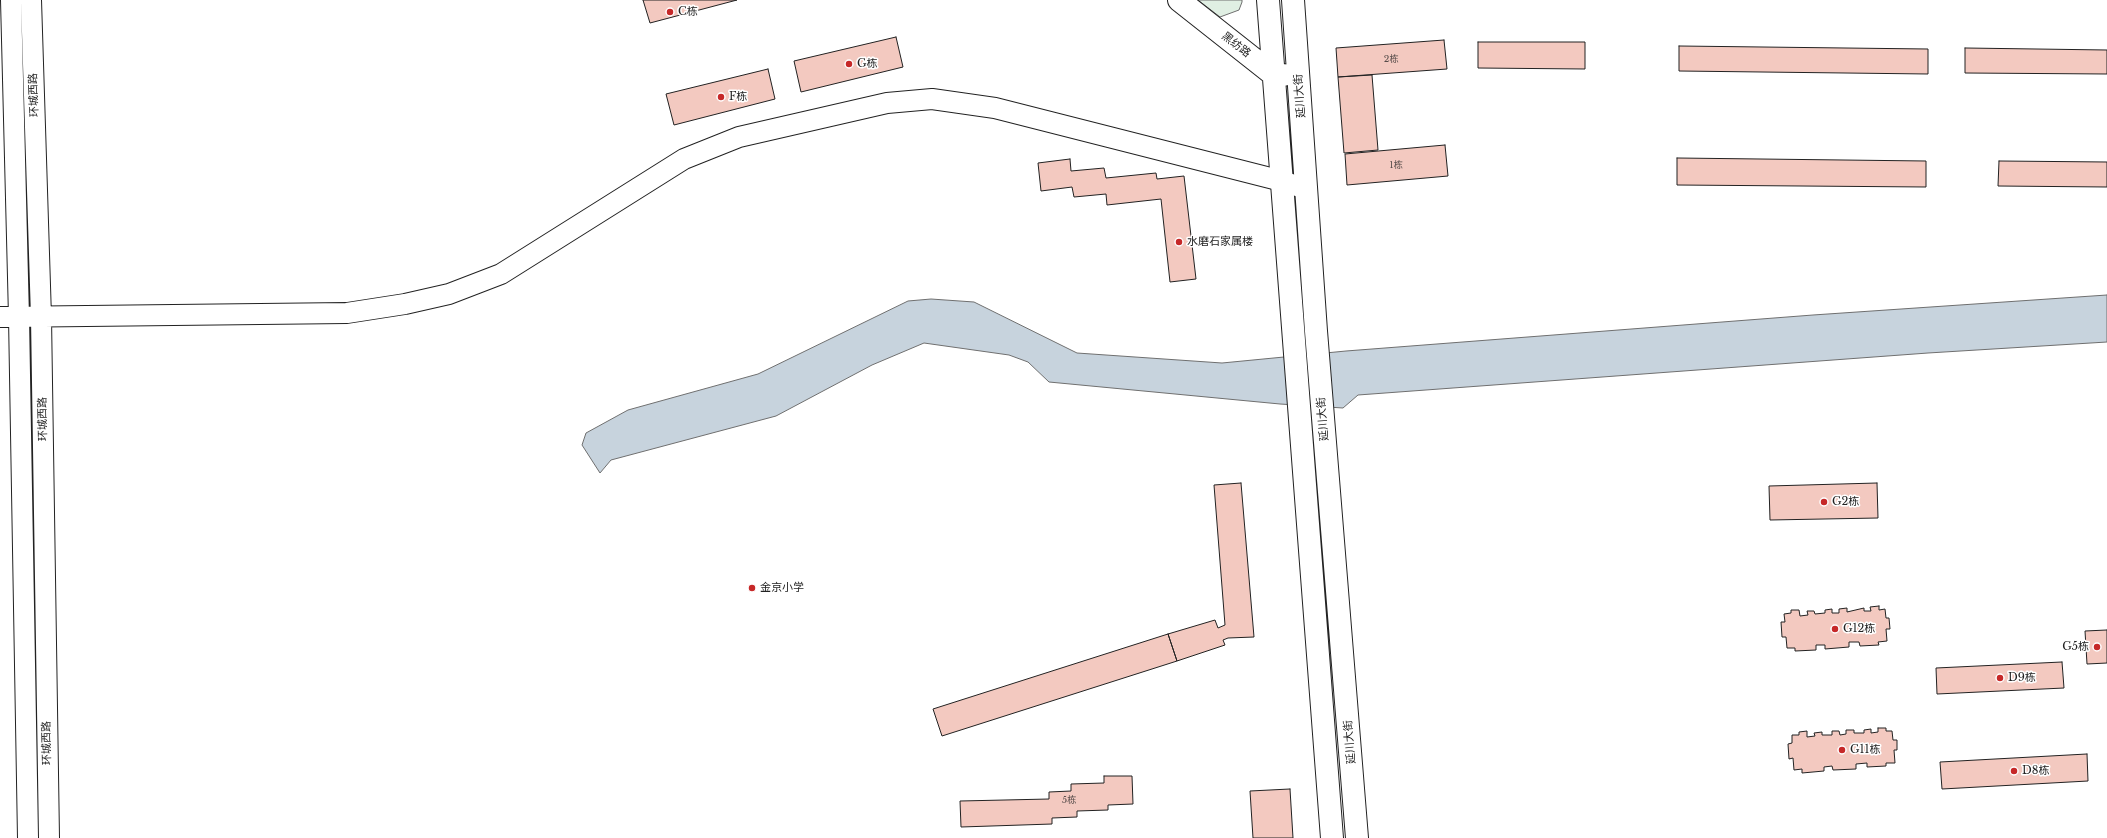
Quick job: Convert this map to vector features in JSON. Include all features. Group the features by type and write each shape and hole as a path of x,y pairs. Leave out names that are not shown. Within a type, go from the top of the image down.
{"main road":[{"name":"黑纺路","path":"1179,0 1274,75"},
{"name":"延川大街","path":"1268,0 1332,838"},
{"name":"延川大街","path":"1293,0 1316,331 1357,838"},
{"path":"1274,75 1298,74"}],"street":[{"name":"环城西路","path":"11,0 10,317 28,838"},
{"name":"环城西路","path":"31,0 41,317 49,838"},
{"path":"10,317 347,312 405,304 449,294 501,274 684,159 739,137 887,103 932,99 995,108 1282,181 1306,189"}],"green space":[{"path":"1198,0 1242,0 1242,2 1239,10 1220,17"}],"shaded area":[{"path":"2107,295 2107,342 1928,353 1358,395 1343,408 1280,404 1049,382 1028,362 1009,355 924,343 872,365 776,416 611,460 600,473 582,445 586,433 628,410 758,374 908,301 931,299 974,302 1077,353 1222,363 1346,351 1813,315"}],"building":[{"name":"C栋","path":"643,0 737,0 650,23"},
{"name":"G栋","path":"896,37 903,67 801,92 794,61"},
{"path":"1444,40 1447,69 1338,77 1336,48"},
{"path":"1478,42 1585,42 1585,69 1478,68"},
{"path":"1679,46 1928,49 1928,74 1679,71"},
{"path":"1965,48 2107,50 2107,74 1965,73"},
{"name":"F栋","path":"768,69 775,99 674,125 666,94"},
{"path":"1372,75 1378,150 1344,153 1338,77"},
{"path":"1445,145 1448,176 1347,185 1345,154"},
{"path":"1677,158 1926,161 1926,187 1677,185"},
{"name":"水磨石家属楼","path":"1070,159 1071,171 1104,168 1106,178 1156,173 1157,179 1184,176 1196,279 1170,282 1161,199 1107,205 1106,194 1074,197 1072,187 1041,191 1038,163"},
{"path":"1999,161 2107,162 2107,187 1998,186"},
{"path":"1241,483 1254,637 1228,638 1223,640 1225,645 1177,661 1168,634 1215,620 1218,628 1225,625 1214,485"},
{"name":"G2栋","path":"1877,483 1878,518 1770,520 1769,486"},
{"name":"G12栋","path":"1879,606 1879,610 1885,609 1886,618 1889,618 1890,629 1886,629 1887,641 1878,642 1879,645 1860,646 1859,642 1849,642 1849,647 1825,649 1825,645 1816,645 1816,650 1795,651 1795,648 1787,648 1786,637 1782,637 1781,622 1785,622 1784,614 1791,613 1791,610 1799,610 1800,616 1808,615 1807,611 1814,611 1815,614 1825,613 1825,610 1832,609 1832,613 1839,613 1839,609 1847,608 1847,612 1864,608 1864,611 1871,611 1870,607"},
{"name":"G5栋","path":"2107,630 2107,663 2087,664 2085,631"},
{"path":"1168,634 1177,661 942,736 933,709"},
{"name":"D9栋","path":"2062,662 2064,688 1937,694 1936,668"},
{"name":"G11栋","path":"1878,728 1886,728 1886,731 1892,731 1893,740 1897,740 1897,750 1894,750 1895,763 1886,763 1886,766 1867,767 1867,763 1856,764 1856,769 1833,770 1832,766 1824,767 1824,771 1802,773 1802,769 1794,770 1793,758 1789,759 1788,744 1792,743 1792,735 1799,735 1799,732 1807,731 1807,737 1815,736 1814,733 1822,732 1822,735 1832,735 1832,731 1839,731 1840,735 1846,734 1846,730 1854,730 1854,733 1864,733 1864,730 1871,729 1871,733 1878,732"},
{"name":"D8栋","path":"2087,754 2088,781 1942,789 1940,762"},
{"path":"1104,776 1132,776 1133,804 1108,805 1108,810 1077,811 1077,817 1052,818 1052,824 961,827 960,801 1049,799 1049,792 1071,791 1071,784 1104,783"},
{"path":"1290,789 1293,838 1253,838 1250,791"}],"place":[{"name":"C栋","path":"670,12"},
{"name":"G栋","path":"849,64"},
{"name":"F栋","path":"721,97"},
{"name":"水磨石家属楼","path":"1179,242"},
{"name":"G2栋","path":"1824,502"},
{"name":"金京小学","path":"752,588"},
{"name":"G12栋","path":"1835,629"},
{"name":"G5栋","path":"2097,647"},
{"name":"D9栋","path":"2000,678"},
{"name":"G11栋","path":"1842,750"},
{"name":"D8栋","path":"2014,771"}]}
